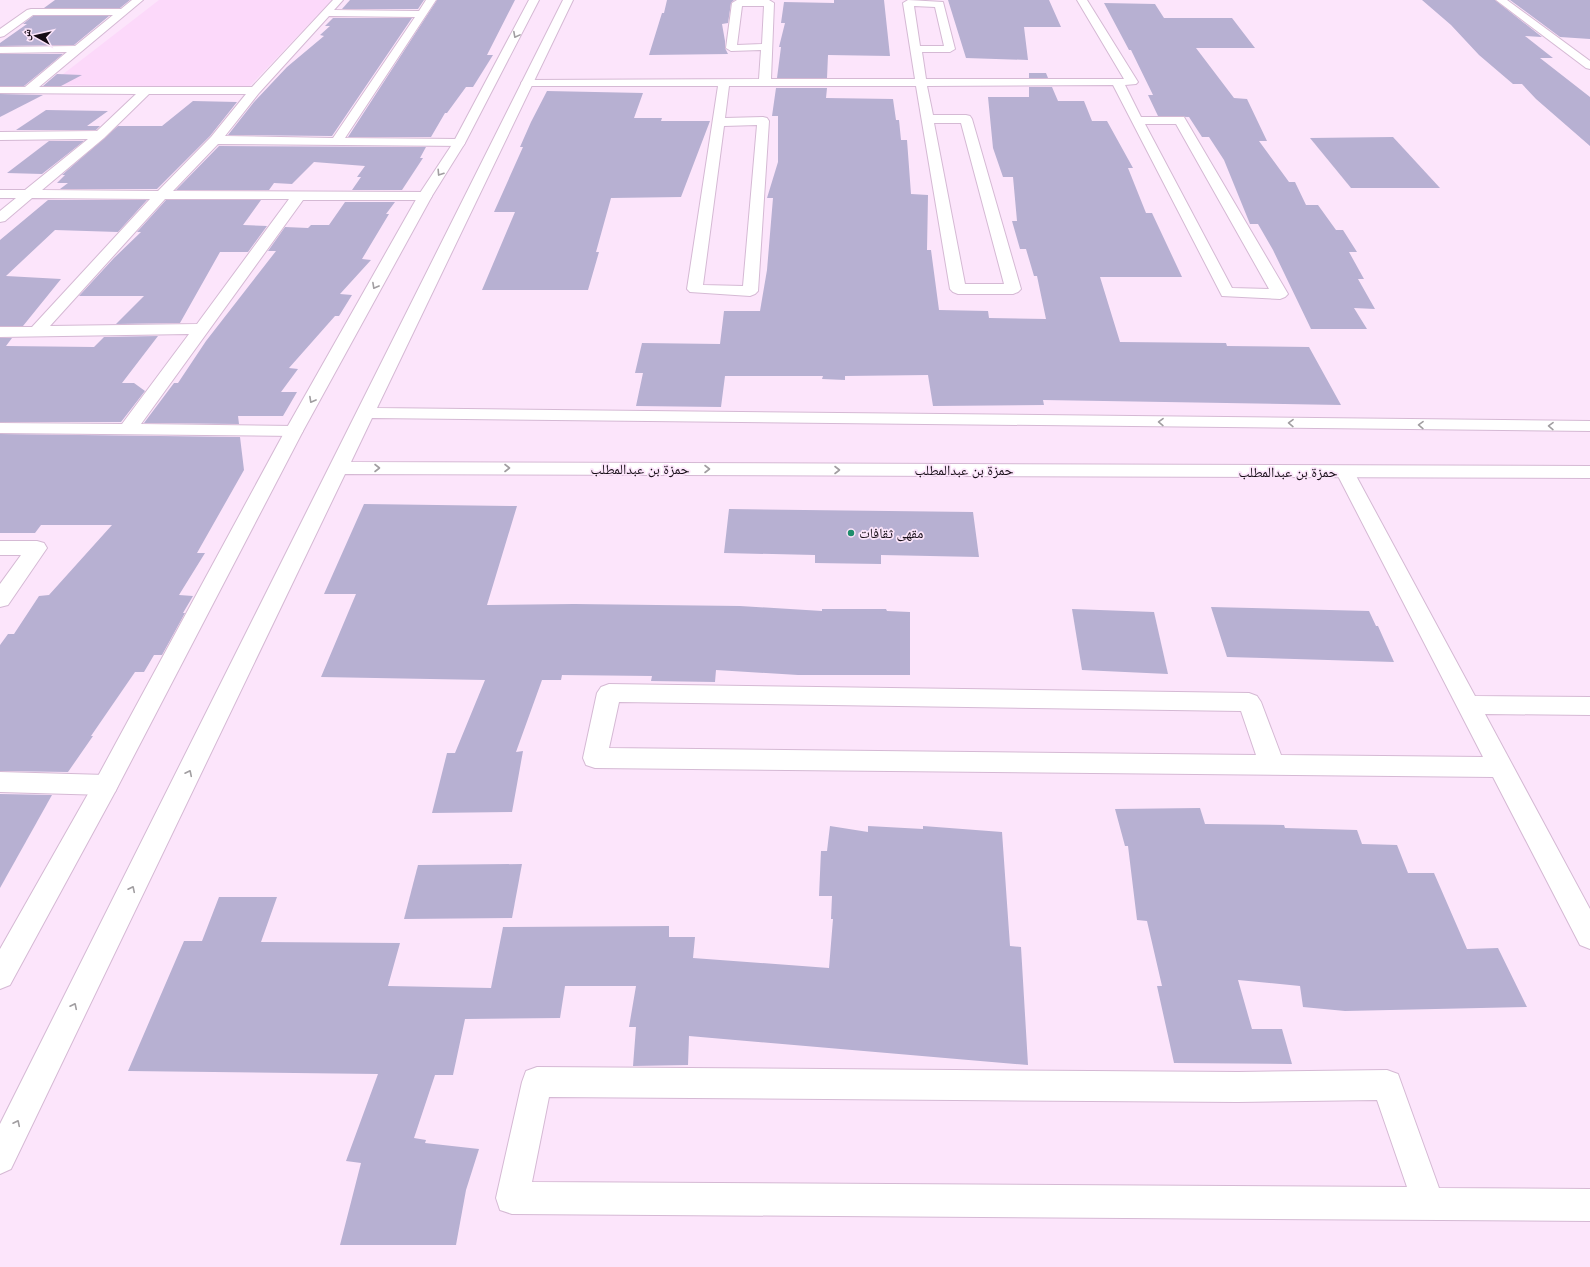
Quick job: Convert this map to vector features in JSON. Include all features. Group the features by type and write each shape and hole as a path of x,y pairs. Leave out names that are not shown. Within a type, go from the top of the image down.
{"street":[{"path":"28,90 138,0"},
{"path":"37,331 161,195 215,140 255,91 338,0"},
{"path":"337,141 430,0"},
{"path":"0,976 106,785 294,431 425,196 459,143 534,0"},
{"path":"0,1158 568,0"},
{"path":"527,83 1132,82 1082,0"},
{"path":"1501,0 1590,66"},
{"path":"765,83 767,47 769,3 736,3 731,48 767,47"},
{"path":"915,49 950,49 939,4 908,3 915,49 958,289 1013,289 966,119 928,119"},
{"path":"0,34 31,12 123,12"},
{"path":"326,13 421,14"},
{"path":"0,50 77,50"},
{"path":"1117,82 1137,121 1227,293 1280,294 1180,120 1137,121"},
{"path":"718,122 763,121 750,291 695,290 718,122 724,83"},
{"path":"0,90 255,91"},
{"path":"0,218 27,194 100,135 146,90"},
{"path":"0,136 100,135"},
{"path":"215,140 459,143"},
{"path":"0,194 425,196"},
{"path":"127,430 299,196"},
{"path":"0,332 201,329"},
{"path":"365,413 1590,426"},
{"path":"0,428 294,431"},
{"name":"حمزة بن عبدالمطلب","path":"338,468 1590,472"},
{"path":"1345,472 1590,936"},
{"path":"0,548 37,548 0,600"},
{"path":"1272,764 1249,702 609,693 595,758 1501,767"},
{"path":"1468,705 1590,706"},
{"path":"0,782 106,785"},
{"path":"1429,1204 1387,1085 1238,1087 537,1082 512,1198 584,1198 1429,1204 1590,1205"}],"shaded area":[{"path":"159,0 332,0 249,87 49,85"}],"building":[{"path":"55,0 130,0 120,8 44,8"},
{"path":"350,0 424,0 418,9 342,9"},
{"path":"437,0 515,0 487,55 493,55 473,87 466,87 447,113 445,113 431,137 348,137"},
{"path":"667,0 734,0 731,3 728,23 722,24 725,48 728,54 649,55"},
{"path":"834,0 884,0 890,56 828,55 827,78 777,78 781,47 779,47 785,23 781,23 784,2 834,3"},
{"path":"948,0 1049,0 1061,27 1024,27 1028,60 966,58"},
{"path":"1422,0 1495,0 1542,37 1525,36 1553,58 1540,58 1590,97 1590,146 1536,99 1522,84 1513,84 1479,55 1451,25"},
{"path":"1510,0 1590,0 1590,39 1560,37"},
{"path":"1104,3 1155,4 1164,18 1232,18 1255,48 1196,48 1234,98 1247,99 1267,141 1259,141 1289,182 1295,182 1306,205 1318,205 1336,230 1343,230 1357,252 1349,252 1364,279 1358,279 1375,309 1354,308 1367,329 1311,329 1273,250 1258,224 1250,224 1224,160 1209,137 1202,137 1189,117 1158,116 1148,95 1153,95 1131,50 1129,50"},
{"path":"33,16 109,16 74,45 0,46 0,43 27,24 23,24"},
{"path":"333,18 412,18 332,136 228,135 254,102 287,67 324,36 320,35 330,26 325,26"},
{"path":"0,54 63,54 24,86 0,86"},
{"path":"1029,73 1046,73 1048,78 1029,78"},
{"path":"57,74 82,75 61,86 43,86"},
{"path":"1029,87 1052,87 1058,101 1084,101 1092,121 1107,121 1133,168 1128,168 1146,213 1152,213 1182,277 1100,277 1120,342 1226,343 1227,346 1309,347 1341,405 1043,400 1044,405 933,406 928,375 845,376 845,380 822,379 823,376 725,376 721,407 636,406 643,373 635,373 642,343 720,344 724,311 760,311 767,270 773,198 767,198 778,162 778,116 772,116 776,88 827,88 826,98 893,99 896,120 899,120 901,140 907,140 911,194 928,195 927,250 931,250 939,310 988,311 989,318 1046,319 1037,276 1034,276 1026,249 1020,249 1012,221 1017,221 1013,177 1003,177 993,148 988,97 1029,97"},
{"path":"547,91 643,93 634,118 662,118 661,121 710,121 681,197 611,198 596,252 599,252 588,290 482,290 515,212 494,212 523,147 520,147"},
{"path":"0,94 43,95 0,117"},
{"path":"193,101 237,102 210,136 157,189 60,189 68,183 57,183 65,175 62,175 118,126 162,126"},
{"path":"46,110 108,111 87,126 100,126 96,130 16,130"},
{"path":"1393,137 1440,188 1351,188 1310,138"},
{"path":"49,141 84,141 42,174 7,173"},
{"path":"219,146 426,147 420,158 423,158 402,190 352,190 361,177 357,177 365,166 314,162 292,184 274,183 269,190 176,190"},
{"path":"48,200 147,200 118,232 55,230 6,276 61,279 23,326 0,326 0,240"},
{"path":"166,200 261,200 243,225 267,226 248,252 220,252 180,323 116,324 144,296 79,296 114,258 141,232 137,232"},
{"path":"345,202 395,202 386,214 389,214 362,259 371,260 340,294 352,295 339,316 335,316 289,368 298,369 281,392 297,392 283,416 238,416 239,424 144,423 174,383 178,383 206,341 276,251 268,251 285,227 308,228 311,225 329,225"},
{"path":"158,336 122,383 134,383 145,391 121,422 0,422 0,338 12,338 6,346 94,347 104,337"},
{"path":"0,434 240,437 244,470 197,553 205,553 179,595 193,596 183,613 185,613 162,655 154,655 144,672 135,672 68,772 0,771 0,645 8,634 14,634 39,596 49,595 112,525 41,525 35,533 0,533"},
{"path":"364,504 517,506 487,605 574,604 740,606 822,611 822,609 886,609 887,611 910,612 910,675 798,675 716,670 715,682 651,681 652,676 562,675 561,680 542,680 516,752 523,751 512,812 432,813 447,753 455,753 485,680 321,677 356,594 324,594"},
{"name":"مقهى ثقافات","path":"729,509 973,512 979,557 881,555 881,564 815,563 815,555 724,553"},
{"path":"1211,607 1369,611 1376,626 1378,626 1394,662 1227,657"},
{"path":"1072,609 1154,612 1168,674 1082,670"},
{"path":"0,794 52,795 0,888"},
{"path":"1200,808 1205,824 1284,825 1285,828 1357,830 1362,844 1397,845 1408,873 1434,873 1467,949 1498,948 1527,1007 1345,1011 1303,1007 1300,986 1238,980 1252,1029 1282,1029 1292,1064 1174,1063 1157,986 1162,986 1147,921 1137,920 1128,846 1125,846 1115,809"},
{"path":"830,826 868,832 868,826 923,829 923,826 1002,832 1010,946 1021,947 1028,1065 689,1036 688,1065 633,1066 636,1027 629,1027 636,986 565,986 560,1018 465,1019 453,1075 435,1075 414,1138 426,1140 425,1143 479,1149 466,1190 456,1245 340,1245 361,1163 346,1161 378,1074 128,1071 184,941 202,941 219,897 277,897 261,942 400,943 388,986 491,988 503,927 669,926 669,937 695,937 693,958 829,968 833,919 831,919 832,896 819,896 821,851 827,851"},
{"path":"522,864 512,918 404,919 418,865"}],"place":[{"name":"مقهى ثقافات","path":"851,533"}]}
